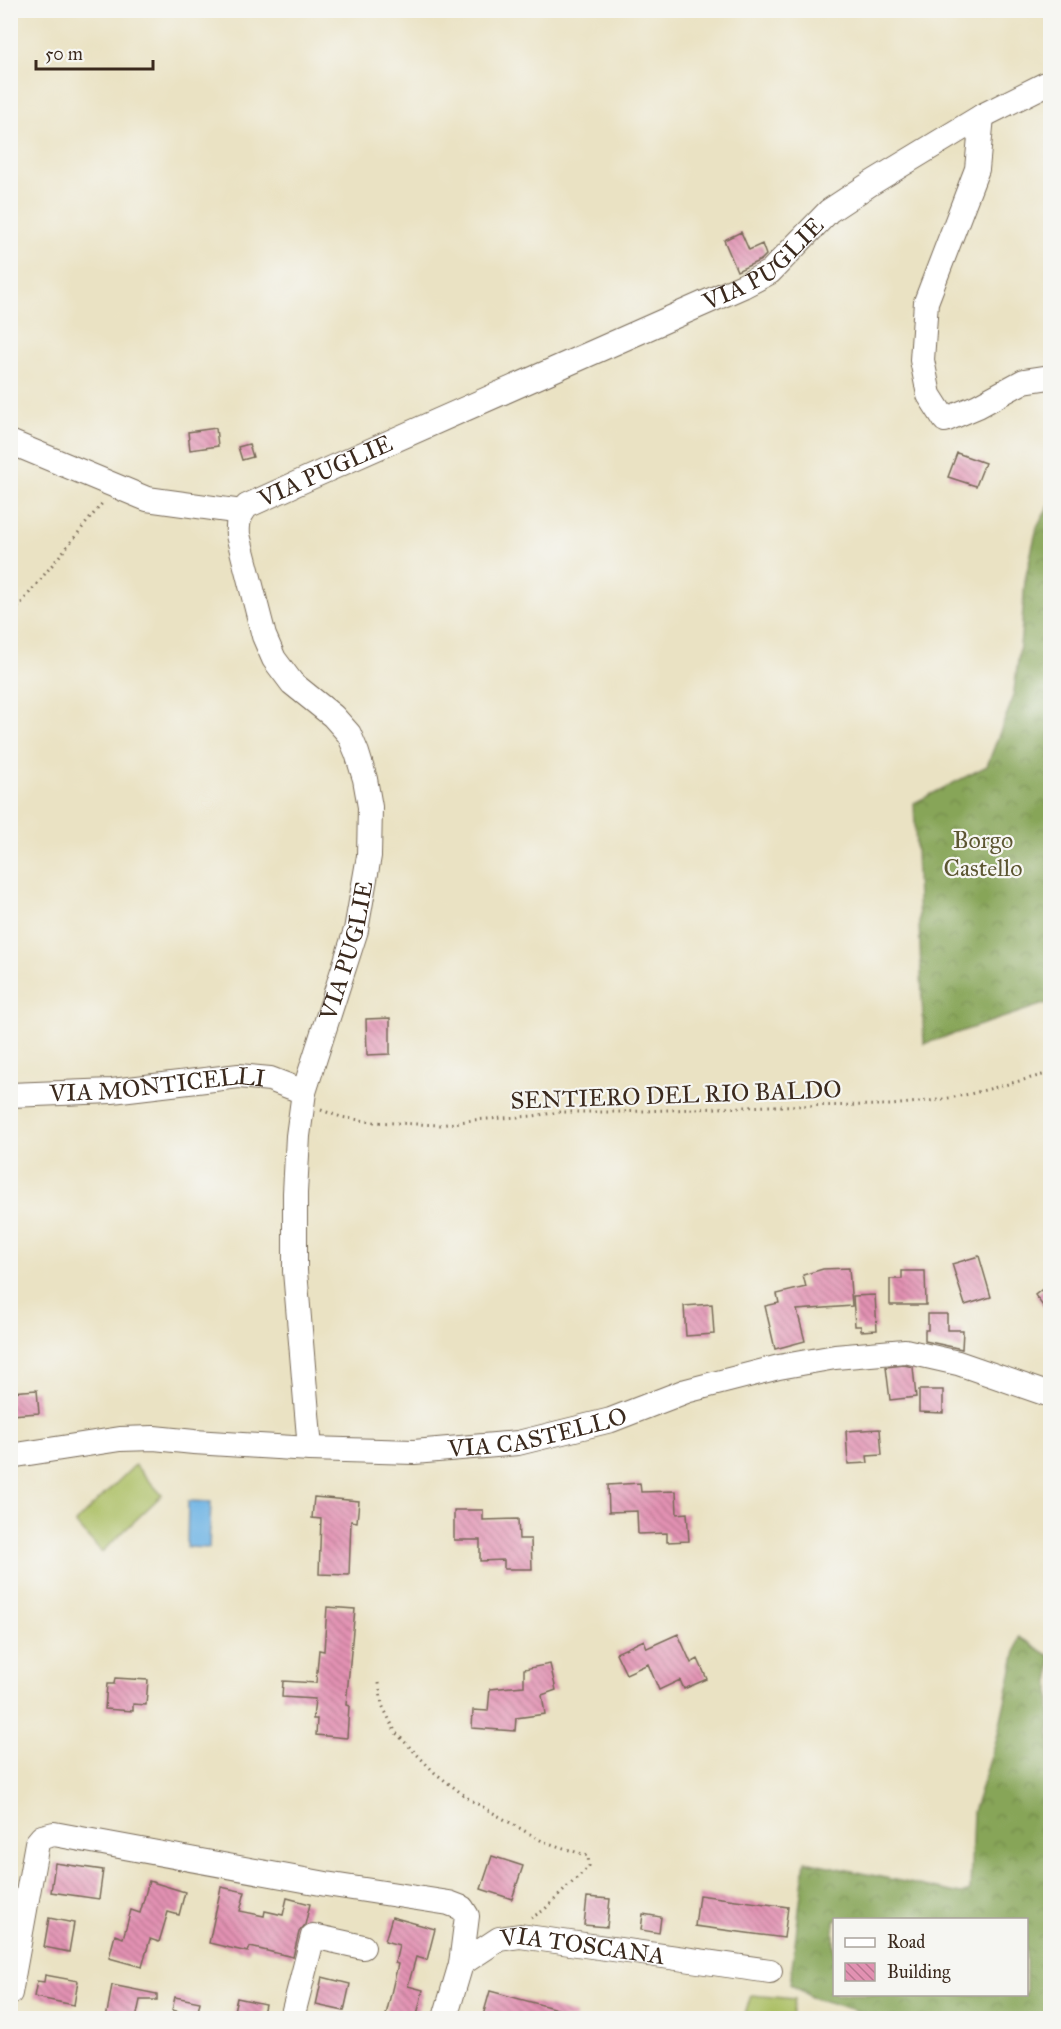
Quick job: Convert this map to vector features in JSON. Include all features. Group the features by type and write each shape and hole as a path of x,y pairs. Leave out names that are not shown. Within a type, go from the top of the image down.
{"street":[{"name":"VIA PUGLIE","path":"310,1449 295,1271 295,1193 303,1098 356,930 369,856 370,807 365,779 349,734 333,716 292,683 274,659 264,636 238,535 237,522 247,506 770,272 829,211 982,116 1050,82"},
{"path":"982,116 977,169 926,302 922,360 929,395 945,420 978,406 1024,381 1050,377"},
{"path":"10,442 147,499 242,513"},
{"name":"VIA MONTICELLI","path":"10,1095 112,1091 239,1076 270,1079 303,1098"},
{"name":"VIA CASTELLO","path":"10,1456 120,1439 154,1437 194,1442 310,1449 414,1452 518,1443 611,1420 686,1391 780,1367 835,1357 905,1351 958,1363 1050,1395"},
{"path":"10,1993 20,1874 42,1837 54,1834 462,1908 467,1916 461,1964 445,2019"},
{"path":"292,2019 313,1936 363,1947"},
{"name":"VIA TOSCANA","path":"461,1964 499,1939 520,1936 770,1971"}],"path":[{"path":"10,617 117,486"},
{"name":"SENTIERO DEL RIO BALDO","path":"303,1098 341,1117 372,1122 441,1125 560,1112 891,1105 970,1094 1050,1073"},
{"path":"379,1683 382,1705 396,1732 435,1773 469,1799 542,1841 588,1856 589,1866 544,1910 526,1921"}],"green space":[{"name":"Borgo Castello","path":"1050,504 1050,1002 924,1044 914,803 987,766 1013,698 1025,580 1037,527"},
{"path":"135,1465 162,1495 102,1552 75,1523"},
{"path":"1019,1637 1050,1656 1050,2018 882,2018 811,1997 790,1984 805,1861 961,1894 970,1891 973,1812 997,1738"},
{"path":"751,1995 795,1999 792,2018 744,2018"}],"water":[{"path":"188,1501 211,1502 209,1548 187,1547"}],"building":[{"path":"741,232 749,250 762,244 766,255 761,260 737,271 724,240"},
{"path":"216,428 218,446 190,450 188,432"},
{"path":"249,444 253,457 242,460 238,447"},
{"path":"957,453 985,463 976,486 948,477"},
{"path":"390,1018 390,1054 367,1055 366,1019"},
{"path":"979,1256 991,1297 965,1305 952,1264"},
{"path":"849,1268 852,1306 797,1310 805,1341 775,1349 765,1306 779,1303 777,1294 806,1287 803,1275 823,1269"},
{"path":"902,1271 925,1271 926,1305 890,1305 890,1279 902,1279"},
{"path":"1050,1283 1050,1316 1035,1295"},
{"path":"875,1295 877,1330 861,1331 861,1326 855,1326 853,1296"},
{"path":"712,1304 714,1334 686,1336 684,1306"},
{"path":"928,1314 947,1314 947,1330 963,1330 962,1349 925,1341"},
{"path":"904,1365 913,1367 916,1397 890,1400 886,1367"},
{"path":"37,1390 39,1413 10,1415 10,1392"},
{"path":"919,1390 943,1390 943,1413 919,1412"},
{"path":"880,1429 882,1455 867,1456 868,1463 848,1464 846,1431"},
{"path":"640,1483 641,1492 676,1491 677,1514 687,1513 689,1541 667,1542 667,1533 638,1534 637,1511 609,1512 608,1485"},
{"path":"314,1497 359,1501 357,1522 351,1521 349,1575 319,1574 321,1519 312,1518"},
{"path":"454,1510 483,1510 483,1520 518,1519 519,1539 531,1539 532,1569 504,1569 504,1560 480,1561 480,1540 454,1540"},
{"path":"327,1607 355,1609 346,1705 349,1706 347,1738 316,1735 317,1719 313,1719 315,1699 282,1697 283,1681 316,1683 319,1650 324,1651"},
{"path":"678,1634 691,1663 698,1659 707,1679 684,1689 680,1680 659,1690 648,1664 626,1674 616,1653 644,1640 647,1648"},
{"path":"550,1664 556,1690 542,1695 545,1714 516,1718 515,1731 472,1728 473,1710 488,1711 490,1689 524,1686 524,1669"},
{"path":"115,1678 148,1680 146,1705 133,1704 133,1711 105,1709 107,1684 114,1684"},
{"path":"492,1856 523,1866 512,1899 481,1889"},
{"path":"55,1863 103,1870 99,1899 51,1892"},
{"path":"149,1881 185,1892 179,1915 168,1912 159,1942 150,1939 142,1967 109,1958 115,1935 123,1938 131,1910 140,1913"},
{"path":"221,1887 245,1892 240,1911 264,1916 265,1911 283,1915 287,1898 310,1904 305,1925 299,1932 293,1957 250,1947 248,1952 209,1943"},
{"path":"699,1895 788,1907 784,1938 695,1926"},
{"path":"587,1897 610,1899 607,1927 584,1925"},
{"path":"643,1914 661,1917 659,1933 641,1930"},
{"path":"392,1917 435,1929 427,1960 416,1957 408,1986 423,1990 416,2019 385,2019 398,1964 395,1963 399,1945 385,1941"},
{"path":"49,1918 74,1923 69,1952 44,1947"},
{"path":"45,1975 78,1981 74,2005 34,1997 37,1981 44,1982"},
{"path":"322,1977 350,1984 344,2011 316,2005"},
{"path":"112,1985 157,1994 157,2000 140,2000 136,2019 106,2019"},
{"path":"490,1991 576,2014 576,2019 482,2019"},
{"path":"175,1997 200,2002 197,2016 172,2010"},
{"path":"237,1998 265,2004 262,2019 232,2019"}]}
